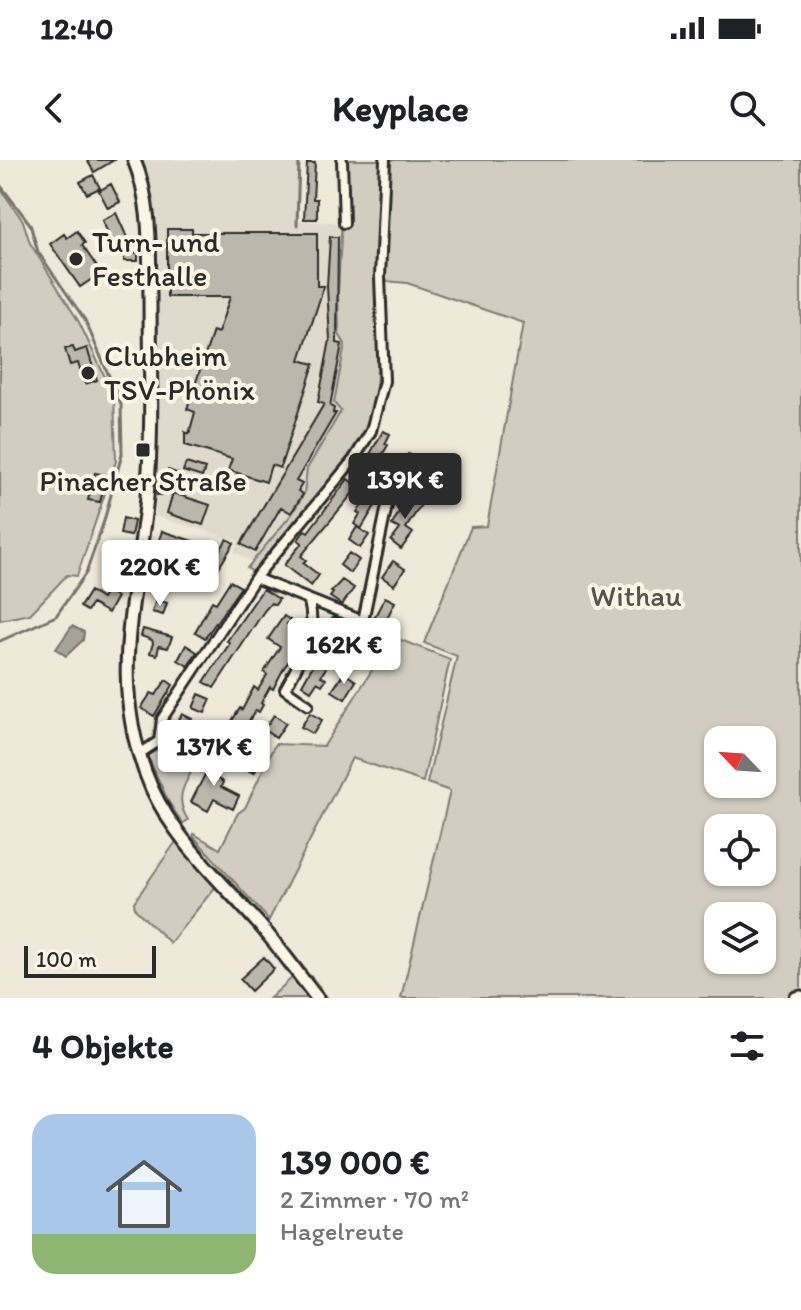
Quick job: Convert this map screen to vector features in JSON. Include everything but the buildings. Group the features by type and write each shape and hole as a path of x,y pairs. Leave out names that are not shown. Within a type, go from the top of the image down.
{"street":[{"path":"134,160 147,210 149,269 147,495 126,670 127,696 139,754 153,791 179,835 259,924 317,998"},
{"path":"342,160 344,223"},
{"path":"159,741 162,719 255,578 354,459 371,431 384,381 380,277 385,160"},
{"path":"354,459 388,481 389,496 363,621"},
{"path":"255,578 393,633"},
{"path":"308,705 285,689 309,641 313,617 309,602"},
{"path":"139,754 159,741 243,747"}],"shaded area":[{"path":"140,160 300,160 296,221 341,225 338,292 345,344 334,403 341,411 307,469 304,494 292,514 252,562 234,552 239,541 155,516 154,258 149,190"},
{"path":"72,626 84,632 83,640 66,656 56,649"}],"green space":[{"path":"345,160 380,160 376,289 378,351 371,412 355,450 253,572 247,568 292,514 304,494 307,469 341,411 334,403 345,344 339,334 338,292"},
{"name":"Withau","path":"389,160 801,160 801,998 401,998 450,791 427,783 457,656 424,643 471,527 487,526 523,323 407,283 385,281"},
{"path":"0,188 23,221 30,243 79,322 114,396 116,461 77,576 67,575 30,614 0,620"},
{"path":"393,637 450,659 423,782 352,758 269,920 193,836 220,849 238,813 245,808 275,744 324,746"},
{"path":"162,745 204,746 182,791 183,810 188,820 179,826 158,790 147,760 148,752"},
{"path":"177,840 217,885 170,943 135,909 134,902"},
{"path":"294,976 311,998 270,998"}],"waterway":[{"path":"297,225 299,160"},
{"path":"0,185 30,224 38,252 85,320 121,404 122,454 86,573 56,616 0,641"},
{"path":"149,760 182,824"},
{"path":"193,839 209,859"},
{"path":"216,866 249,902"},
{"path":"255,909 285,944"},
{"path":"290,951 305,970"},
{"path":"310,976 319,987"}],"place":[{"name":"Turn- und Festhalle","path":"76,259"},
{"name":"Clubheim TSV-Phönix","path":"88,373"},
{"name":"Pinacher Straße","path":"143,450"}]}
